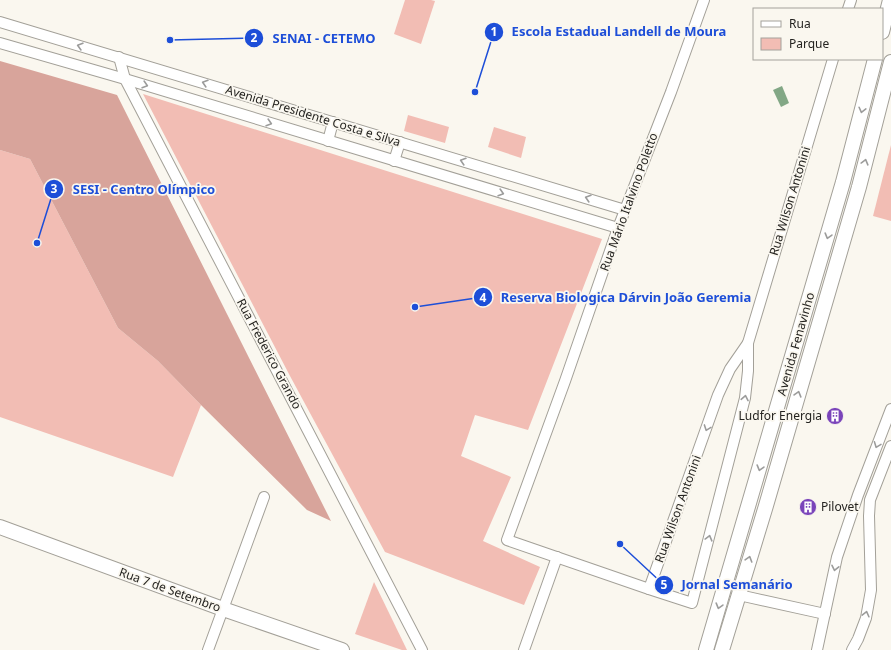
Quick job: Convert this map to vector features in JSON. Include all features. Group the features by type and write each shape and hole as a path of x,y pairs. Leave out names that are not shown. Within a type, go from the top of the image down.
{"street":[{"name":"Rua Mário Italvino Poletto","path":"557,557 507,540 565,381 618,228 671,92 704,0"},
{"path":"883,28 890,2"},
{"name":"Avenida Presidente Costa e Silva","path":"0,22 625,210"},
{"name":"Avenida Presidente Costa e Silva","path":"0,43 125,79 618,228"},
{"name":"Rua Frederico Grando","path":"119,57 125,79 422,650"},
{"name":"Rua Wilson Antonini","path":"748,343 730,370 718,395 649,589 692,603 745,398 748,371 748,343 833,60"},
{"name":"Avenida Fenavinho","path":"706,650 818,270 875,60"},
{"name":"Avenida Fenavinho","path":"722,650 859,187 891,62"},
{"path":"866,94 882,97"},
{"path":"328,140 333,122"},
{"path":"394,161 400,142"},
{"path":"843,182 859,187"},
{"path":"818,270 833,275"},
{"path":"792,357 808,362"},
{"path":"817,650 839,550 891,409"},
{"path":"852,650 866,618 871,590 870,500 891,446"},
{"path":"766,448 781,452"},
{"path":"208,650 264,497"},
{"name":"Rua 7 de Setembro","path":"0,527 223,609 342,650"},
{"path":"524,650 557,557 649,589"},
{"path":"738,595 825,614"},
{"path":"714,623 728,628"}],"green space":[{"path":"405,0 435,1 421,44 394,34"},
{"path":"143,94 602,239 528,430 475,415 461,456 511,477 483,541 540,567 524,605 385,552 290,376"},
{"path":"408,115 449,127 445,143 404,131"},
{"path":"494,127 526,137 521,158 488,147"},
{"path":"891,145 891,221 873,216"},
{"path":"0,150 30,159 118,328 158,361 201,405 173,477 0,417"},
{"path":"374,582 407,650 402,650 355,634"}],"shaded area":[{"path":"0,61 117,95 331,521 307,510 158,361 118,328 30,159 0,150"},
{"path":"782,86 789,103 781,107 773,90"}],"place":[{"name":"SENAI - CETEMO","path":"170,40"},
{"name":"Escola Estadual Landell de Moura","path":"475,92"},
{"name":"SESI - Centro Olímpico","path":"37,243"},
{"name":"Reserva Biologica Dárvin João Geremia","path":"415,307"},
{"name":"Ludfor Energia","path":"835,416"},
{"name":"Pilovet","path":"808,507"},
{"name":"Jornal Semanário","path":"620,544"}]}
